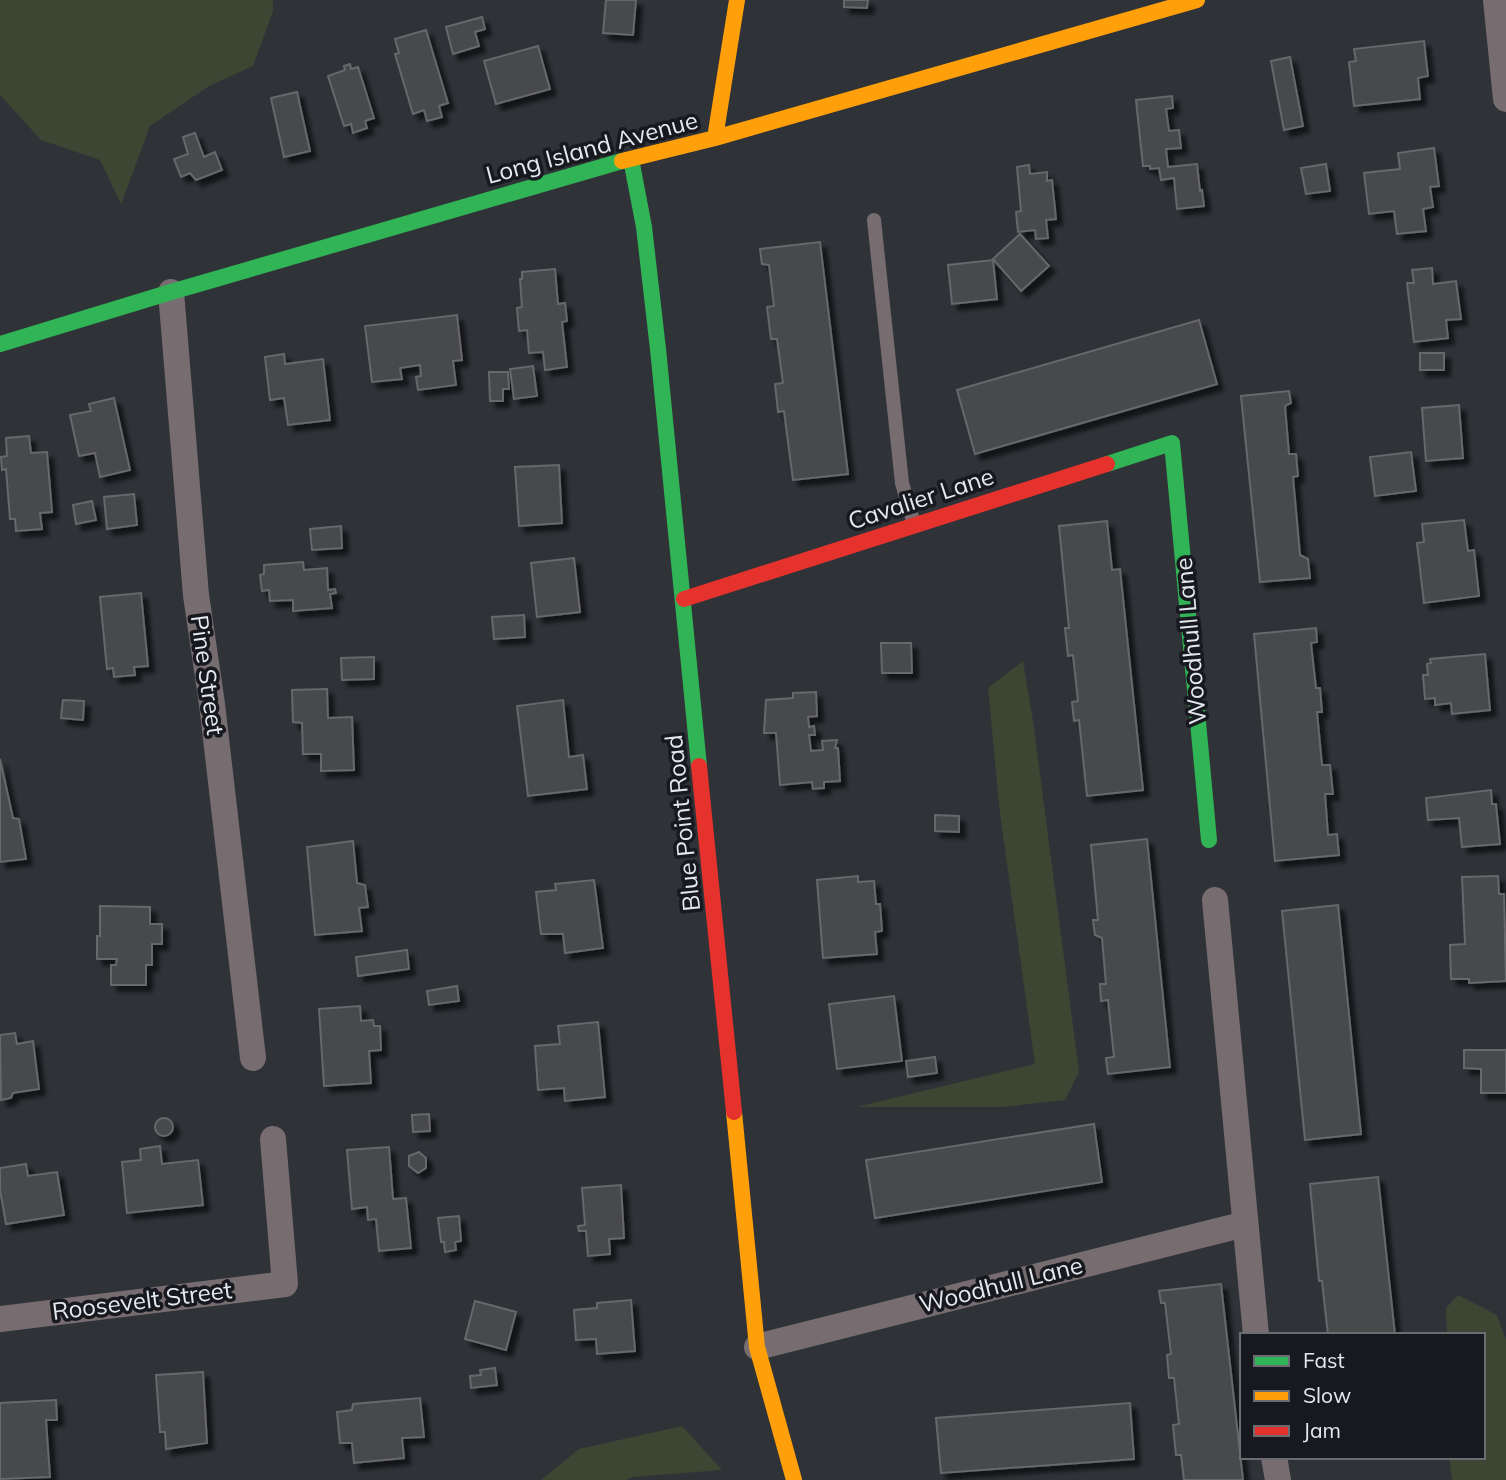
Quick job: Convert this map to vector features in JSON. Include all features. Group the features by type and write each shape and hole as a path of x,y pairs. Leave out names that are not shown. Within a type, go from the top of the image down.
{"street":[{"path":"715,138 737,0"},
{"name":"Long Island Avenue","path":"0,344 631,159 715,138 1197,0"},
{"path":"1496,0 1506,99"},
{"name":"Blue Point Road","path":"631,159 644,227 684,599 757,1347 794,1480"},
{"name":"Pine Street","path":"171,292 195,594 212,704 253,1058"},
{"name":"Cavalier Lane","path":"684,599 1172,443"},
{"name":"Woodhull Lane","path":"1172,443 1209,840"},
{"path":"1215,900 1256,1333"},
{"name":"Roosevelt Street","path":"0,1319 285,1284 273,1139"},
{"name":"Woodhull Lane","path":"757,1347 1245,1224"},
{"path":"1274,1459 1278,1480"}],"lane":[{"path":"874,220 902,483 914,525"}],"green space":[{"path":"0,0 273,0 273,11 253,66 209,86 150,126 121,204 100,160 41,140 0,95"},
{"path":"1023,661 1079,1072 1065,1100 1004,1107 857,1107 1035,1064 1000,814 988,688"},
{"path":"1458,1295 1497,1315 1506,1340 1506,1480 1452,1480 1449,1459 1485,1459 1485,1333 1447,1333 1446,1308"},
{"path":"682,1426 722,1470 633,1477 626,1480 541,1480 579,1449"}],"building":[{"path":"606,0 636,0 633,35 603,33"},
{"path":"844,0 868,0 867,8 844,7"},
{"path":"482,17 485,29 475,32 479,46 453,54 446,27"},
{"path":"426,30 448,103 439,106 442,117 427,121 424,110 413,114 395,54 399,53 395,39"},
{"path":"1424,41 1428,76 1418,78 1420,99 1354,106 1349,62 1356,61 1354,49"},
{"path":"538,46 550,89 496,104 484,61"},
{"path":"1290,57 1303,126 1284,130 1271,61"},
{"path":"350,64 351,69 358,67 374,118 365,121 367,128 353,133 351,124 344,126 328,76 345,70 344,66"},
{"path":"297,92 310,151 284,157 271,98"},
{"path":"1172,96 1173,108 1166,109 1169,131 1179,130 1181,148 1166,149 1168,167 1197,164 1204,206 1177,209 1174,178 1161,180 1159,168 1150,169 1150,166 1143,166 1136,100"},
{"path":"195,133 204,157 215,152 222,170 196,180 190,173 181,177 174,159 188,154 183,137"},
{"path":"1434,148 1439,186 1430,187 1433,207 1423,209 1426,231 1397,234 1394,211 1369,214 1364,173 1400,169 1398,153"},
{"path":"1326,164 1330,191 1306,194 1301,168"},
{"path":"1029,165 1030,174 1047,172 1047,181 1052,180 1056,219 1046,220 1048,238 1036,239 1035,230 1018,232 1016,212 1021,211 1017,167"},
{"path":"1020,234 1049,266 1021,291 993,259"},
{"path":"820,242 848,474 793,480 784,411 778,412 775,384 783,383 777,339 771,339 767,307 774,306 769,265 762,264 760,249"},
{"path":"993,260 997,299 952,304 948,265"},
{"path":"1432,268 1433,284 1456,281 1461,319 1446,320 1448,338 1414,342 1407,283 1414,283 1412,270"},
{"path":"555,269 558,304 565,303 567,321 562,322 567,367 545,370 543,352 529,353 527,330 519,331 517,308 522,307 522,272"},
{"path":"457,315 462,360 453,361 456,385 418,390 416,377 421,376 420,365 400,368 402,379 372,382 365,326"},
{"path":"1199,320 1217,384 975,454 957,390"},
{"path":"1420,353 1444,353 1444,370 1420,370"},
{"path":"284,354 285,364 323,359 330,420 288,425 284,398 270,400 265,357"},
{"path":"533,366 537,396 514,399 510,369"},
{"path":"489,372 508,372 509,389 503,389 503,401 490,401"},
{"path":"1289,391 1291,403 1285,406 1289,454 1296,454 1298,476 1293,477 1300,555 1308,559 1310,578 1260,582 1241,396"},
{"path":"114,398 130,470 100,477 95,453 79,456 70,415 91,411 89,404"},
{"path":"1459,405 1463,458 1426,461 1422,408"},
{"path":"29,436 31,453 47,452 52,512 40,513 42,529 16,531 15,519 10,519 6,469 2,470 1,457 7,456 6,438"},
{"path":"1411,452 1416,491 1375,496 1370,457"},
{"path":"559,465 562,523 519,526 515,467"},
{"path":"134,494 137,525 107,529 104,497"},
{"path":"92,501 96,520 76,524 73,505"},
{"path":"1464,520 1468,551 1474,550 1479,596 1424,603 1417,543 1424,542 1422,524"},
{"path":"1107,521 1112,570 1120,569 1143,790 1087,796 1079,720 1074,721 1072,702 1078,701 1073,655 1068,656 1065,628 1069,628 1059,526"},
{"path":"341,526 342,548 312,550 310,529"},
{"path":"574,558 580,612 537,617 531,563"},
{"path":"303,562 304,570 327,568 328,590 335,589 336,593 330,594 332,608 293,611 293,600 270,601 269,590 262,591 260,575 264,574 264,565"},
{"path":"141,593 148,666 134,667 135,675 114,677 113,668 107,669 100,597"},
{"path":"524,615 525,637 494,639 492,617"},
{"path":"1316,628 1317,642 1311,643 1316,688 1320,688 1322,712 1317,712 1322,765 1330,765 1333,794 1325,794 1328,835 1337,834 1339,855 1275,861 1254,634"},
{"path":"881,643 911,643 912,673 882,673"},
{"path":"1485,654 1490,710 1452,714 1451,703 1435,705 1435,698 1425,699 1423,675 1428,675 1427,664 1431,663 1430,659"},
{"path":"374,657 374,679 342,680 341,658"},
{"path":"327,689 328,718 352,717 354,770 321,771 321,754 303,754 302,723 293,722 292,690"},
{"path":"816,692 817,716 808,717 809,727 814,726 815,735 809,735 811,751 823,750 822,741 837,740 835,748 838,748 840,781 824,782 824,788 813,789 812,782 780,785 776,733 764,733 766,700 793,698 793,693"},
{"path":"63,700 84,701 83,720 61,718"},
{"path":"563,700 569,757 583,755 587,789 528,796 517,706"},
{"path":"0,759 13,818 19,819 26,859 0,862"},
{"path":"1491,790 1492,804 1496,804 1500,844 1462,847 1459,818 1428,820 1426,798"},
{"path":"935,815 959,816 959,832 935,831"},
{"path":"1147,839 1170,1067 1108,1074 1106,1058 1114,1057 1108,1000 1101,1001 1100,984 1106,984 1102,938 1095,935 1093,920 1098,920 1091,845"},
{"path":"353,841 357,883 365,885 368,907 359,908 362,931 315,935 307,847"},
{"path":"858,876 858,882 874,881 876,904 880,904 882,931 875,932 877,954 823,958 817,880"},
{"path":"1498,876 1499,894 1504,894 1506,981 1469,983 1469,979 1451,979 1450,945 1465,944 1462,877"},
{"path":"594,880 603,948 565,953 563,934 541,934 536,892 556,890 555,884"},
{"path":"1338,905 1361,1134 1305,1140 1282,911"},
{"path":"100,906 150,907 150,924 162,924 162,944 152,944 152,965 146,965 146,985 111,985 111,965 116,965 117,959 97,959"},
{"path":"407,950 409,969 358,976 356,957"},
{"path":"457,986 459,1001 429,1005 427,991"},
{"path":"894,996 902,1061 837,1069 829,1004"},
{"path":"360,1006 361,1021 373,1020 374,1026 380,1026 381,1050 369,1051 371,1083 324,1086 319,1009"},
{"path":"598,1022 605,1097 565,1101 564,1088 538,1090 535,1046 560,1044 558,1026"},
{"path":"15,1033 17,1044 33,1041 39,1089 13,1093 11,1098 1,1100 0,1035"},
{"path":"1464,1050 1506,1050 1506,1093 1481,1093 1481,1069 1464,1068"},
{"path":"935,1057 937,1073 908,1077 906,1061"},
{"path":"429,1114 430,1131 413,1132 412,1115"},
{"path":"164,1118 170,1121 173,1127 170,1133 164,1136 158,1133 155,1127 158,1121"},
{"path":"1094,1124 1102,1182 875,1218 866,1160"},
{"path":"160,1146 162,1164 198,1160 203,1205 127,1213 122,1162 141,1160 140,1149"},
{"path":"389,1147 393,1199 406,1198 411,1248 379,1251 376,1219 368,1220 367,1207 352,1209 347,1150"},
{"path":"419,1152 426,1158 426,1168 418,1173 409,1166 409,1156"},
{"path":"26,1164 28,1176 57,1172 64,1215 6,1224 0,1190 0,1168"},
{"path":"1378,1177 1395,1333 1328,1333 1322,1281 1319,1281 1310,1184"},
{"path":"621,1185 624,1238 609,1239 610,1254 588,1256 586,1231 579,1231 578,1226 585,1225 582,1188"},
{"path":"459,1216 461,1241 455,1242 456,1250 445,1252 438,1218"},
{"path":"1221,1284 1243,1480 1184,1480 1181,1455 1176,1455 1173,1425 1179,1424 1174,1378 1169,1378 1167,1355 1171,1354 1165,1303 1161,1303 1159,1291"},
{"path":"631,1300 635,1351 597,1354 596,1339 576,1340 574,1310 597,1308 597,1303"},
{"path":"475,1301 516,1312 506,1350 465,1339"},
{"path":"495,1368 497,1385 471,1388 470,1376 481,1375 480,1370"},
{"path":"203,1372 207,1443 166,1449 165,1432 160,1432 156,1375"},
{"path":"420,1398 424,1437 402,1438 404,1458 354,1463 352,1443 340,1443 337,1412 352,1410 353,1404"},
{"path":"56,1400 57,1420 46,1420 50,1477 0,1479 0,1403"},
{"path":"1130,1403 1134,1459 941,1473 936,1418"}],"traffic: fast":[{"path":"631,159 644,227 658,349 699,766"},
{"path":"0,344 622,161"},
{"path":"1107,464 1172,443 1209,840"}],"traffic: slow":[{"path":"715,138 737,0"},
{"path":"622,161 715,138 1197,0"},
{"path":"734,1112 757,1347 794,1480"}],"traffic: jam":[{"path":"684,599 1107,464"},
{"path":"699,766 734,1112"}]}
